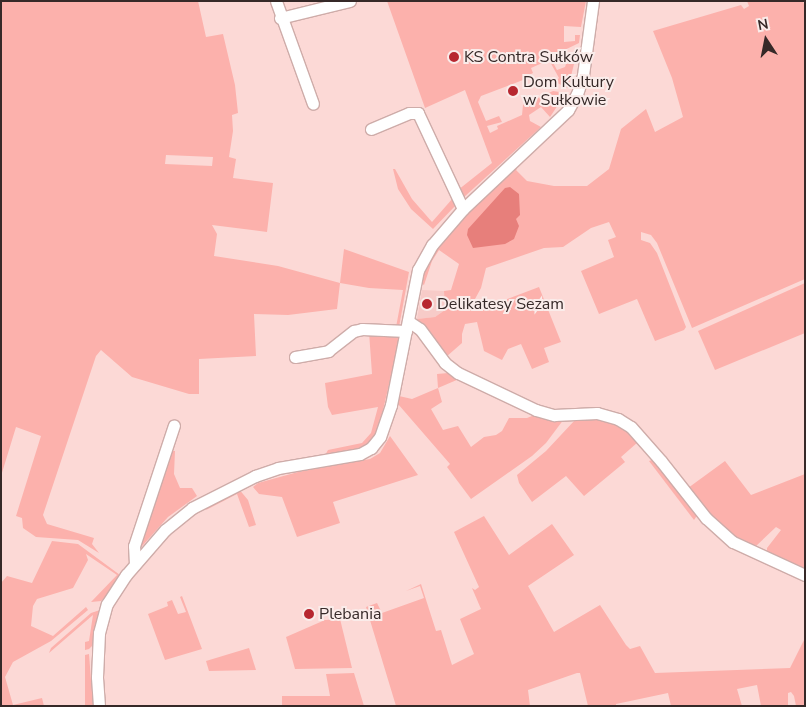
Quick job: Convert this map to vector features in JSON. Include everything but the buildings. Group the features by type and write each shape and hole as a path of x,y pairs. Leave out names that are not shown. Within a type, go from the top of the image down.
{"street":[{"path":"276,1 280,18 313,104"},
{"path":"280,18 350,1"},
{"path":"99,706 97,677 99,633 107,604 135,564 165,530 192,508 255,476 278,468 360,454 371,448 380,437 392,405 418,270 432,245 463,209 568,110 577,94 583,75 593,1"},
{"path":"371,129 409,113 418,113 463,209"},
{"path":"295,357 328,351 354,331 362,329 406,326 420,329 445,363 458,373 536,410 554,415 598,413 618,419 631,427 661,461 706,518 733,542 805,575"},
{"path":"135,564 134,546 174,425"}],"shaded area":[{"path":"1,1 198,1 206,37 223,34 235,85 238,113 232,115 233,131 229,157 236,159 233,178 273,183 267,232 212,225 217,234 214,256 278,266 340,283 337,309 288,315 254,314 256,356 199,359 199,394 189,394 132,377 101,350 96,356 43,515 47,524 94,538 92,544 99,553 78,540 36,537 23,528 22,518 16,516 41,436 16,427 1,476","holes":["166,155 213,157 212,166 165,164"]},
{"path":"387,1 586,1 581,27 564,26 564,42 575,41 575,35 580,35 579,43 550,57 557,70 565,67 568,58 576,56 568,88 555,82 559,78 549,60 531,68 533,73 523,78 523,80 481,96 478,102 486,121 499,116 502,122 487,126 490,133 498,129 497,126 522,115 523,105 553,91 566,93 550,117 541,107 529,115 530,121 541,127 463,198 458,190 492,163 465,90 425,108"},
{"path":"747,1 803,1 805,7 805,279 692,328 657,243 651,235 641,232 641,240 650,243 657,253 686,327 684,330 655,341 637,299 599,314 581,271 614,257 608,240 616,237 609,222 591,228 563,247 544,248 486,268 481,288 469,310 494,304 539,287 561,342 544,348 549,362 532,369 521,344 508,349 502,360 484,351 477,322 465,324 462,343 446,357 417,319 435,317 445,310 444,291 451,290 459,264 439,250 432,261 424,285 421,283 430,257 458,220 513,169 517,169 527,181 554,186 587,186 609,169 621,129 646,109 655,132 683,117 672,78 653,31 741,5 744,9 749,6"},
{"path":"393,169 395,169 412,199 432,222 453,198 456,205 433,229 411,209 398,189"},
{"path":"510,187 519,194 520,215 516,219 519,226 514,239 505,244 473,248 467,235 468,229 505,188"},
{"path":"344,249 409,272 399,327 396,327 403,290 369,288 340,283"},
{"path":"805,283 805,333 715,370 698,331"},
{"path":"422,290 444,291 445,310 435,317 417,319"},
{"path":"395,331 400,338 379,427 373,439 363,447 324,457 328,450 362,443 371,433 378,407 332,415 328,407 325,383 372,374 369,332"},
{"path":"448,373 459,379 438,388 437,374"},
{"path":"438,388 442,402 431,409 443,430 458,426 471,447 484,437 496,435 502,431 509,418 527,418 537,414 564,419 546,443 532,456 471,499 447,467 450,464 398,404 399,396 412,399"},
{"path":"598,417 623,427 638,442 621,457 625,462 584,496 566,476 532,502 519,483 517,475 546,451 575,420"},
{"path":"390,436 418,475 333,502 340,523 297,537 282,497 259,494 253,487 258,483 298,472 370,459 380,453"},
{"path":"170,451 175,451 174,474 180,488 192,488 197,496 168,517 136,553"},
{"path":"655,459 698,514 694,520 649,461"},
{"path":"725,461 751,495 805,474 805,568 767,552 767,548 781,530 776,527 755,547 743,544 713,522 688,488"},
{"path":"238,488 248,500 256,525 249,527 237,494 206,510 208,505"},
{"path":"484,516 509,555 552,524 574,555 528,586 554,632 600,605 626,645 630,649 640,646 655,673 790,668 805,638 805,706 796,706 791,692 788,693 788,706 761,706 757,685 737,689 742,706 671,706 668,693 616,704 616,706 588,706 580,673 577,673 528,690 530,706 396,706 366,607 377,603 382,613 424,598 420,586 406,591 421,584 436,631 441,630 452,665 474,654 460,619 481,609 472,588 475,590 479,587 454,532"},
{"path":"52,541 78,544 120,575 101,601 91,602 117,575 86,554 88,560 73,588 37,599 33,606 31,626 53,636 86,607 88,610 51,641 13,662 5,677 13,705 42,698 44,706 1,706 1,583 7,576 32,583"},
{"path":"182,596 202,649 165,660 148,614 168,606 167,602 172,600 178,614 186,612 180,597"},
{"path":"100,610 93,645 89,649 85,650 85,642 89,641 93,615 49,653 51,648 91,613"},
{"path":"340,619 352,668 295,669 286,637 325,620"},
{"path":"249,648 256,670 209,671 206,661"},
{"path":"89,654 93,706 85,706 85,655"},
{"path":"354,673 364,706 282,706 282,696 330,696 326,674"}],"place":[{"name":"KS Contra Sułków","path":"454,57"},
{"name":"Dom Kultury w Sułkowie","path":"513,91"},
{"name":"Delikatesy Sezam","path":"427,304"},
{"name":"Plebania","path":"309,614"}]}
